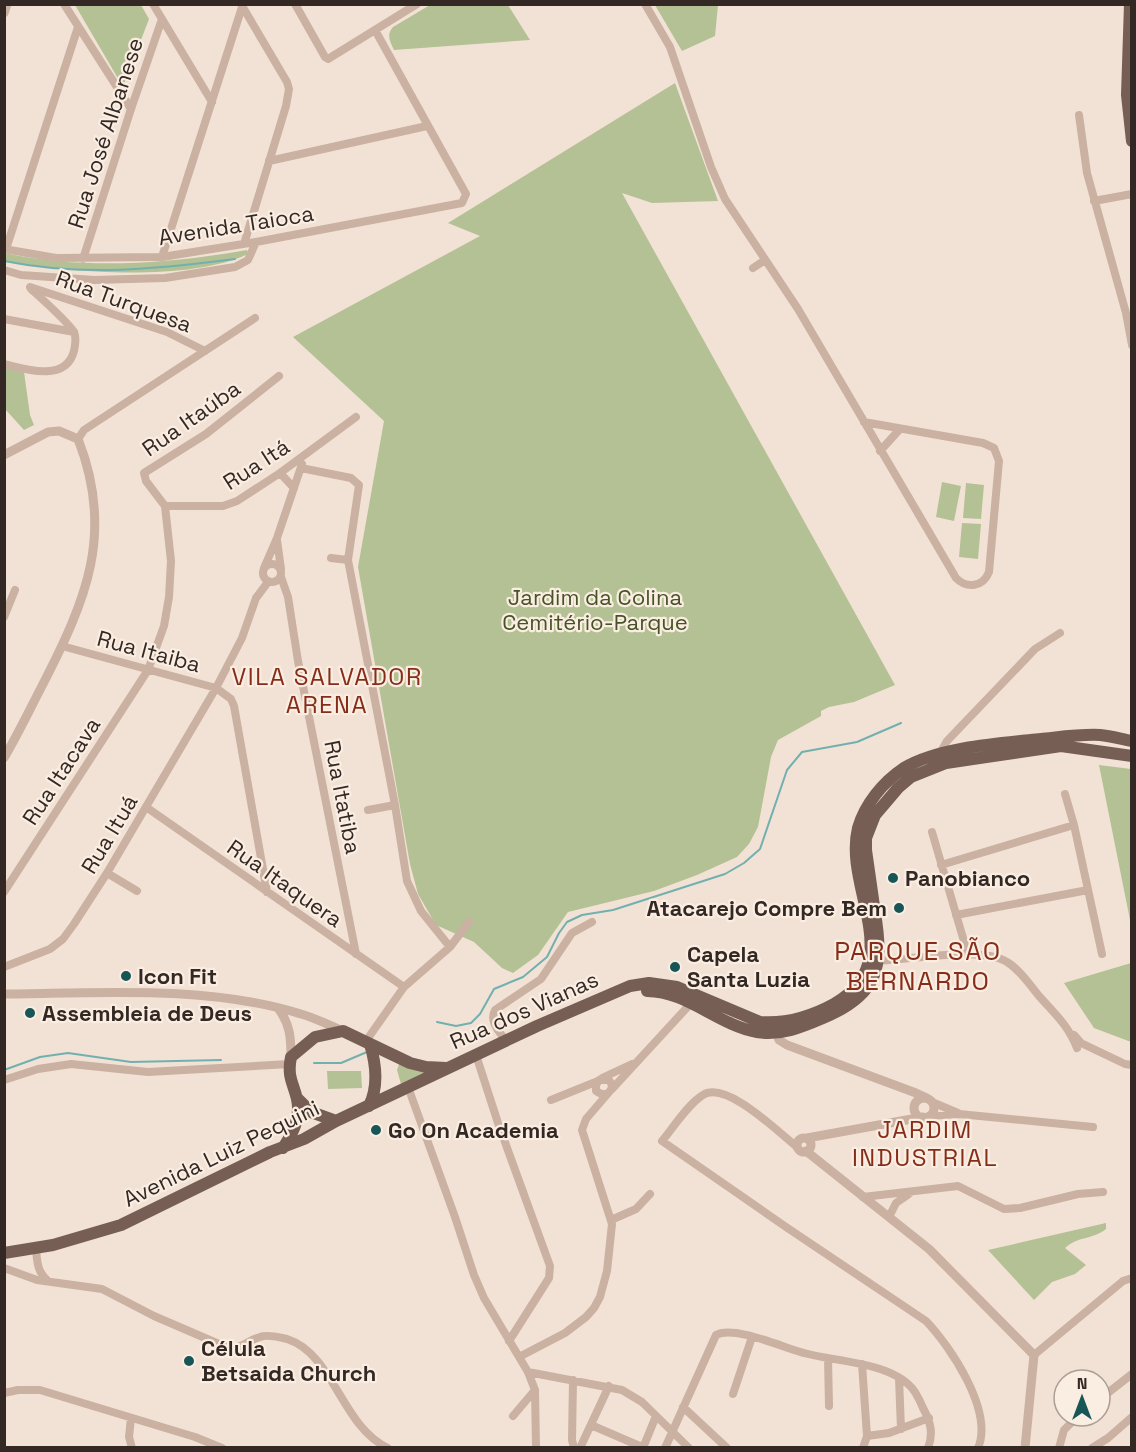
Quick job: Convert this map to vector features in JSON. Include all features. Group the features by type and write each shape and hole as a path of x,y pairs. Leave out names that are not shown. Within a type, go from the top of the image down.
{"main road":[{"path":"1130,4 1127,95 1131,141"},
{"name":"Rua dos Vianas","path":"874,961 856,856 856,840 866,808 885,784 904,769 925,758 1007,742 1083,735 1103,735 1131,741"},
{"name":"Rua dos Vianas","path":"343,1031 417,1065 448,1068 619,991 661,992 694,999 751,1030 803,1027 834,1014 852,1003 870,984 879,939 866,838 874,816 898,788 911,777 946,762 1061,746 1131,756"},
{"path":"336,1121 311,1112 297,1097 292,1087 290,1061 313,1038 343,1031"},
{"path":"368,1042 376,1073 374,1092 369,1106"},
{"name":"Avenida Luiz Pequini","path":"6,1252 36,1255 121,1225 448,1068"},
{"path":"282,1149 294,1130 298,1113 297,1097"}],"street":[{"path":"4,13 7,4"},
{"path":"64,4 130,109"},
{"path":"153,4 212,102"},
{"path":"296,4 325,57 330,58 417,4"},
{"path":"645,4 670,47 717,182 739,222 798,309 880,450 956,578 961,583 973,586 984,581 989,572 999,461 994,448 983,442 864,422"},
{"path":"162,257 242,5"},
{"path":"242,5 283,74 289,89 286,106 244,244"},
{"name":"Rua José Albanese","path":"83,259 130,109 162,19"},
{"path":"5,249 78,27"},
{"path":"269,161 428,126 375,30"},
{"path":"1079,116 1094,201 1126,313 1131,345"},
{"name":"Avenida Taioca","path":"5,249 56,258 162,257 458,205 466,199 466,194 428,126"},
{"path":"1094,201 1131,194"},
{"path":"4,270 21,275 94,280 165,278 235,267 248,260 256,242"},
{"path":"753,268 765,260"},
{"path":"4,364 38,372 57,370 68,362 75,344 74,332 21,275"},
{"name":"Rua Turquesa","path":"30,287 167,332 205,351"},
{"path":"78,439 84,430 255,318"},
{"path":"4,319 74,332"},
{"name":"Rua Itaúba","path":"148,670 164,626 169,597 171,561 165,506 144,476 147,469 206,434 279,376"},
{"name":"Rua Itá","path":"165,506 223,506 237,501 280,473 356,417"},
{"path":"880,450 900,429"},
{"path":"4,454 48,432 59,431 78,439 87,462 95,519 90,574 62,646 4,758"},
{"path":"256,598 304,454"},
{"path":"301,468 351,478 359,485 348,560 395,806 406,880 421,911 450,946"},
{"path":"280,473 294,488"},
{"name":"Rua Itatiba","path":"277,538 281,573 288,597 298,661 356,954"},
{"path":"331,558 348,560"},
{"path":"273,564 281,573 276,582 268,582 264,571 273,564"},
{"name":"Rua Itaiba","path":"62,646 216,688 242,638 256,598 268,582"},
{"path":"4,617 15,590"},
{"path":"939,754 947,741 1035,649 1060,633"},
{"name":"Rua Itacava","path":"4,892 148,670"},
{"path":"216,688 231,699 234,706 267,892"},
{"name":"Rua Ituá","path":"4,967 50,949 63,939 107,873 216,688"},
{"path":"1065,794 1102,954"},
{"path":"368,810 395,806"},
{"name":"Rua Itaquera","path":"146,807 404,987"},
{"path":"941,865 1074,825"},
{"path":"932,832 968,955"},
{"path":"107,873 137,891"},
{"path":"956,915 1088,890"},
{"path":"368,1042 404,987 450,946 469,922"},
{"path":"506,1041 492,1018 495,1010 541,979 572,933 592,922"},
{"path":"874,961 968,955 991,956 1008,962 1081,1043 1131,1065"},
{"name":"Rua dos Vianas","path":"4,994 193,995 278,1008 308,1016 343,1031"},
{"path":"519,1357 565,1333 594,1308 600,1297 607,1271 612,1233 611,1220 582,1130 583,1124 694,999"},
{"path":"4,1080 38,1069 71,1064 148,1072 290,1061 291,1042 287,1020 278,1008"},
{"path":"774,1028 779,1040 787,1045 898,1087 959,1114"},
{"path":"1070,1032 1077,1048"},
{"path":"476,1055 550,1266 549,1278 509,1341"},
{"path":"551,1100 636,1062"},
{"path":"600,1080 609,1080 612,1084 610,1091 603,1095 598,1093 596,1088 600,1080"},
{"path":"408,1087 478,1283 528,1372 535,1390 536,1448"},
{"path":"898,1087 915,1105 916,1113 926,1117"},
{"path":"978,1448 983,1424 974,1396 954,1356 941,1336 926,1320 662,1141 703,1094 717,1091 735,1098 938,1257 1034,1355"},
{"path":"891,1123 904,1117 920,1098 929,1100"},
{"path":"926,1117 933,1111 929,1100"},
{"path":"801,1149 811,1144 807,1138 926,1117 959,1114 1093,1127"},
{"path":"863,1197 958,1186 966,1188 996,1206 1013,1210 1070,1195 1103,1191"},
{"path":"889,1217 896,1203 912,1192"},
{"path":"611,1220 636,1209 650,1194"},
{"path":"6,1252 8,1269"},
{"path":"8,1269 27,1271 32,1268 36,1255"},
{"path":"36,1255 40,1274 49,1281"},
{"path":"8,1269 37,1280 102,1289 154,1316 226,1347 239,1348 261,1336 277,1337 299,1345 310,1353 367,1434 388,1448"},
{"path":"1025,1448 1034,1355 1123,1281 1131,1278"},
{"path":"665,1448 670,1430 716,1335 725,1332 752,1337 802,1353 882,1370 899,1378 915,1391 929,1418 931,1434 928,1448"},
{"path":"733,1394 752,1337"},
{"path":"828,1358 829,1406"},
{"path":"862,1365 867,1436 862,1448"},
{"path":"528,1372 609,1386 633,1395 689,1448"},
{"path":"1112,1389 1131,1374"},
{"path":"899,1378 901,1429"},
{"path":"573,1380 572,1440 574,1448"},
{"path":"580,1448 609,1386"},
{"path":"4,1393 18,1390 40,1390 195,1437 222,1448"},
{"path":"513,1416 535,1390"},
{"path":"682,1407 727,1448"},
{"path":"1092,1448 1108,1438 1131,1417"},
{"path":"131,1418 129,1437 132,1448"},
{"path":"591,1425 642,1447 658,1418"},
{"path":"867,1436 889,1433 929,1418"},
{"path":"1059,1448 1066,1428"}],"green space":[{"path":"75,5 141,5 149,19 123,87"},
{"path":"430,5 508,5 530,40 394,50 390,41 389,35 393,27"},
{"path":"655,5 718,5 715,36 682,51"},
{"name":"Jardim da Colina Cemitério-Parque","path":"675,83 718,201 652,203 622,193 895,685 854,702 829,707 821,711 821,716 778,740 771,757 758,827 749,844 737,857 654,891 568,912 538,955 513,973 502,968 474,942 436,925 418,894 410,864 358,567 384,421 293,337 480,236 448,223"},
{"path":"247,250 248,254 223,263 162,272 61,269 5,261 4,253 64,262 125,263 187,259"},
{"path":"4,368 24,372 30,415 34,425 24,430 5,409"},
{"path":"942,482 961,486 954,521 936,517"},
{"path":"966,483 984,485 981,519 963,518"},
{"path":"962,523 981,524 978,559 959,557"},
{"path":"1099,765 1131,769 1131,925"},
{"path":"1131,963 1131,1042 1094,1028 1064,983"},
{"path":"399,1064 430,1071 401,1084 397,1070"},
{"path":"327,1071 361,1071 362,1088 328,1089"},
{"path":"1106,1223 1106,1229 1065,1248 1086,1265 1075,1274 1052,1282 1034,1300 988,1250"}],"waterway":[{"path":"4,261 63,269 120,270 235,259"},
{"path":"437,1022 456,1026 471,1023 480,1014 494,989 523,977 547,957 567,922 582,915 613,910 725,874 744,863 760,849 787,770 802,752 857,742 901,723"},
{"path":"314,1063 341,1063 367,1052"},
{"path":"4,1070 40,1057 68,1053 131,1062 221,1060"}],"place":[{"name":"Panobianco","path":"893,878"},
{"name":"Atacarejo Compre Bem","path":"899,908"},
{"name":"Capela Santa Luzia","path":"675,967"},
{"name":"Icon Fit","path":"126,976"},
{"name":"Assembleia de Deus","path":"30,1013"},
{"name":"Go On Academia","path":"376,1130"},
{"name":"Célula Betsaida Church","path":"189,1361"}],"district":[{"name":"VILA SALVADOR ARENA","path":"327,690"},
{"name":"PARQUE SÃO BERNARDO","path":"918,966"},
{"name":"JARDIM INDUSTRIAL","path":"925,1143"}]}
